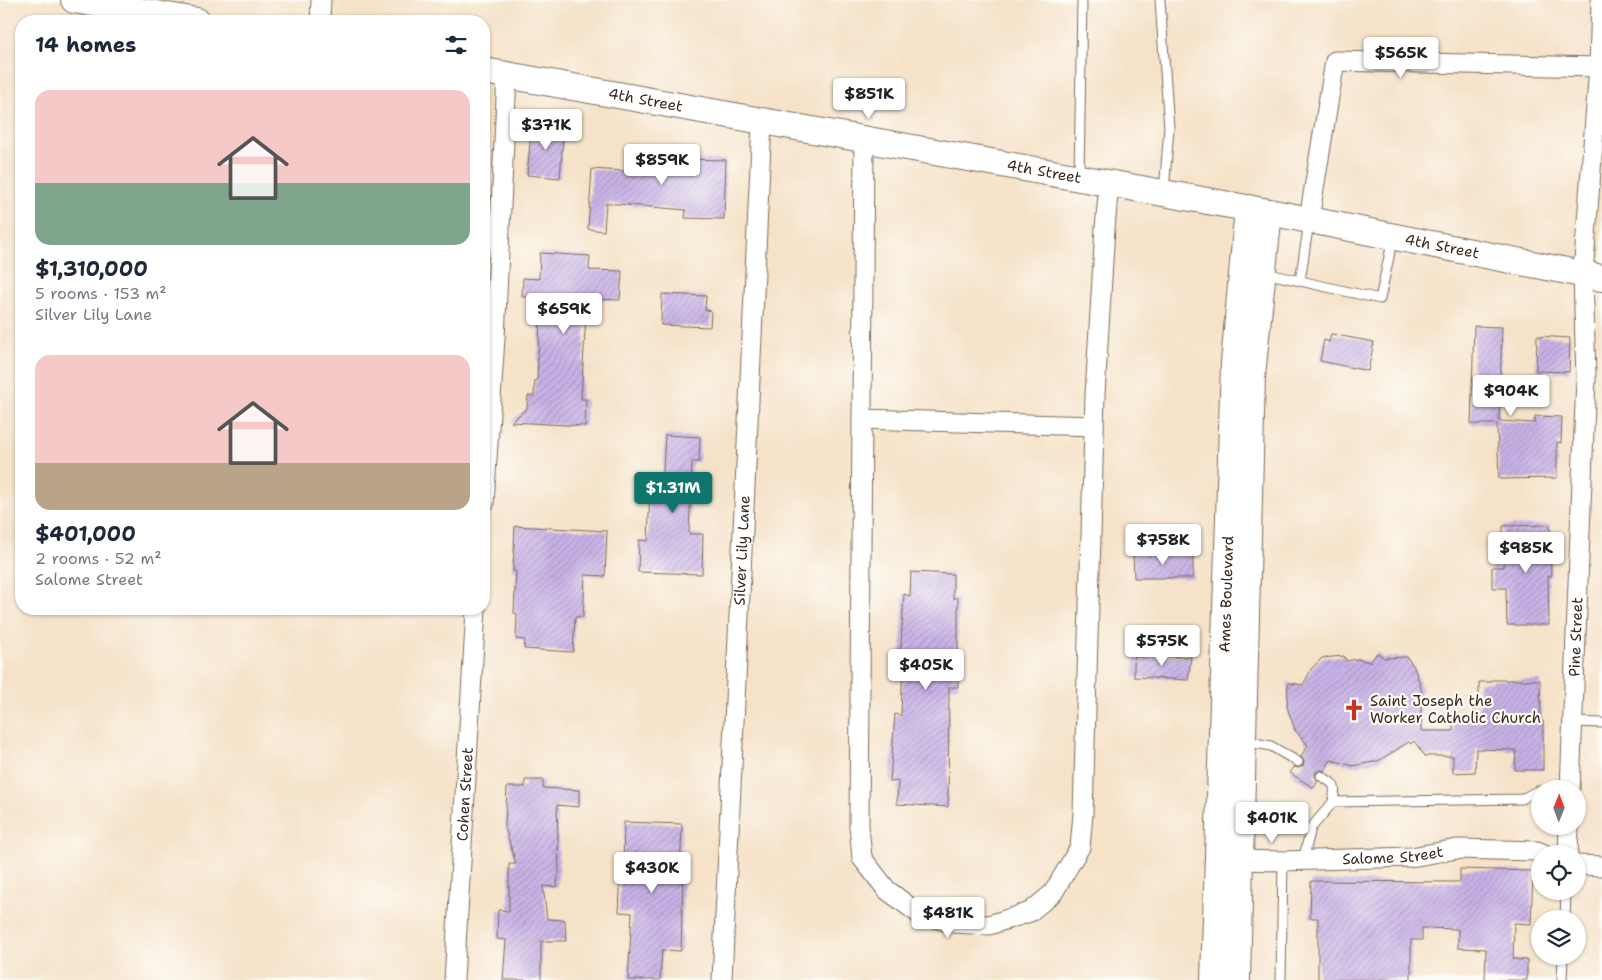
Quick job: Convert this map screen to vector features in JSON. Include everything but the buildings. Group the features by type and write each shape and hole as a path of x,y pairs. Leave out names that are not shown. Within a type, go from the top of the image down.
{"street":[{"path":"74,0 162,15"},
{"path":"320,15 321,0"},
{"name":"Pine Street","path":"1570,780 1586,378 1593,276 1601,0"},
{"path":"1309,220 1335,61 1599,67"},
{"path":"490,413 495,338 495,73"},
{"name":"4th Street","path":"495,73 1259,210 1593,276"},
{"name":"Silver Lily Lane","path":"722,980 762,122"},
{"path":"864,140 859,816 862,858 887,890 920,914 953,923 989,925 1030,912 1053,893 1080,847 1083,814 1094,426 1104,238 1109,184"},
{"name":"Ames Boulevard","path":"1238,980 1252,375 1263,273 1259,210"},
{"name":"Ames Boulevard","path":"1214,980 1234,363 1259,210"},
{"path":"862,419 1094,426"},
{"name":"Cohen Street","path":"454,980 476,615"},
{"name":"Salome Street","path":"1241,860 1411,858 1457,849 1531,851"},
{"path":"1586,865 1602,866"}],"lane":[{"path":"1079,178 1082,0"},
{"path":"1160,0 1169,128 1164,194"},
{"path":"1300,281 1309,220"},
{"path":"1263,273 1380,299 1393,236"},
{"path":"1573,722 1602,723"},
{"path":"1244,741 1271,746 1298,762"},
{"path":"1303,860 1311,828 1333,802 1335,788 1333,783 1321,776"},
{"path":"1333,802 1522,799 1531,794"},
{"path":"1281,980 1283,861"},
{"path":"1562,980 1563,965"}],"place":[{"name":"Saint Joseph the Worker Catholic Church","path":"1354,710"}]}
